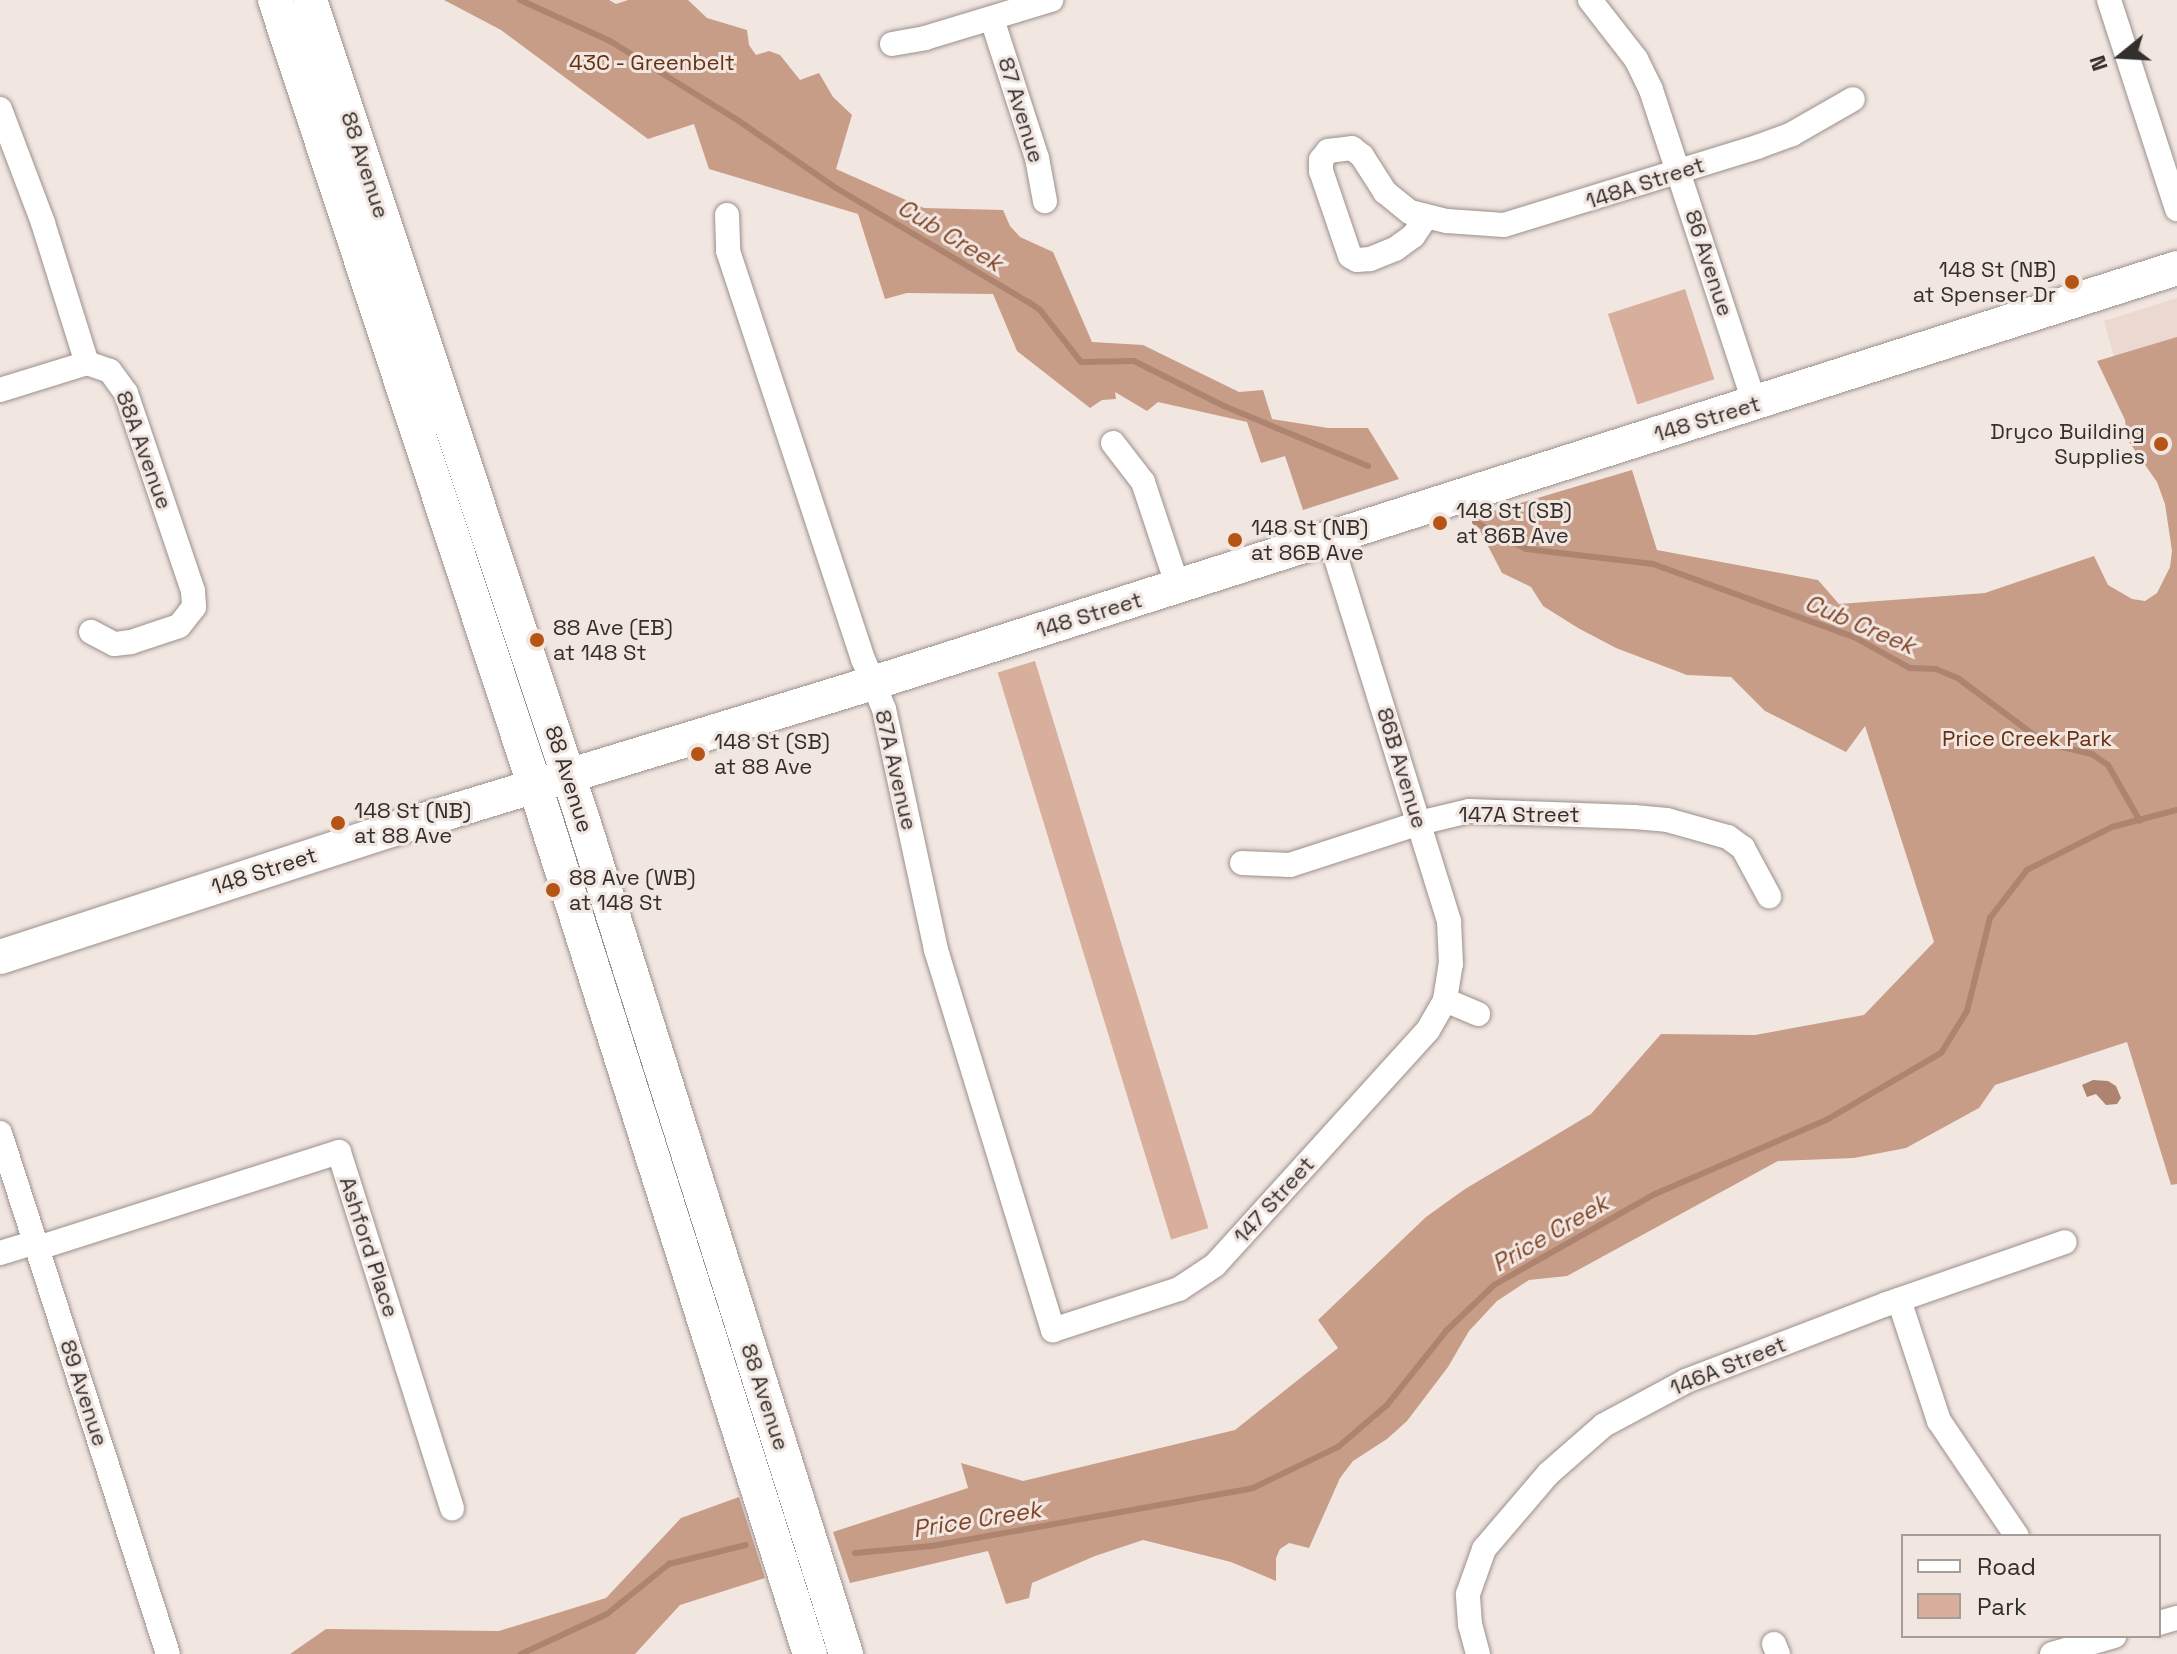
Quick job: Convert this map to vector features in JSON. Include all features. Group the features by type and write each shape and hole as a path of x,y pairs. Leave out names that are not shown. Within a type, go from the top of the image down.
{"main road":[{"name":"88 Avenue","path":"275,0 535,786 810,1654"},
{"name":"88 Avenue","path":"310,0 568,775 846,1654"},
{"name":"148 Street","path":"0,957 568,775 1330,539 2177,268"}],"street":[{"path":"892,44 992,19 1051,0"},
{"name":"86 Avenue","path":"1590,0 1636,59 1656,101 1755,404"},
{"path":"2109,0 2177,209"},
{"name":"87 Avenue","path":"992,19 1037,158 1045,201"},
{"name":"148A Street","path":"1426,217 1413,236 1395,249 1357,260 1346,250 1321,171 1321,160 1328,151 1352,148 1362,156 1385,192 1410,212 1426,217 1504,225 1792,134 1853,99"},
{"path":"0,109 43,223 87,363 0,390"},
{"name":"87A Avenue","path":"727,215 728,251 884,709 948,994 1053,1330"},
{"name":"88A Avenue","path":"87,363 106,367 124,387 195,599 187,620 150,636 114,644 91,632"},
{"path":"1113,443 1143,482 1178,587"},
{"name":"86B Avenue","path":"1330,539 1451,932 1445,1000"},
{"name":"147A Street","path":"1242,863 1290,865 1419,823 1469,811 1667,820 1709,829 1743,848 1769,896"},
{"path":"1445,1000 1478,1014"},
{"name":"147 Street","path":"1053,1330 1179,1289 1215,1265 1428,1030 1445,1000"},
{"name":"89 Avenue","path":"0,1133 168,1654"},
{"name":"Ashford Place","path":"36,1245 339,1152 452,1508"},
{"name":"146A Street","path":"1478,1654 1470,1625 1468,1594 1477,1562 1492,1537 1548,1474 1604,1425 1686,1381 1899,1300 2065,1242"},
{"path":"0,1253 36,1245"},
{"path":"1899,1300 1939,1421 2016,1534"},
{"path":"2052,1654 2098,1642"}],"shaded area":[{"name":"Dryco Building Supplies","path":"2177,298 2177,524 2116,364 2104,321"},
{"path":"2093,1080 2108,1081 2116,1086 2121,1098 2117,1104 2106,1105 2096,1094 2087,1097 2082,1085"}],"green space":[{"name":"43C - Greenbelt","path":"444,0 609,0 616,4 628,0 688,0 707,18 747,30 749,45 756,55 769,51 780,55 800,80 819,73 833,97 852,115 836,169 924,208 1003,210 1010,226 1020,237 1053,252 1092,342 1143,345 1239,392 1263,390 1272,419 1328,428 1368,428 1399,479 1303,510 1285,456 1261,463 1247,422 1158,402 1147,411 1115,392 1116,399 1102,400 1090,408 1017,351 993,294 907,293 885,299 858,214 709,169 694,124 648,139 501,30"},
{"path":"1685,289 1714,379 1637,404 1608,314"},
{"name":"Price Creek Park","path":"2177,337 2177,1184 2171,1185 2127,1042 1995,1085 1979,1108 1906,1148 1854,1158 1778,1161 1567,1276 1529,1280 1497,1301 1469,1331 1448,1367 1407,1421 1387,1439 1353,1461 1340,1478 1309,1548 1289,1543 1280,1549 1276,1558 1276,1581 1231,1562 1143,1540 1095,1556 1032,1583 1029,1598 1006,1604 988,1551 850,1583 833,1532 968,1488 961,1463 1023,1481 1235,1430 1338,1348 1318,1320 1426,1217 1465,1189 1591,1114 1661,1034 1755,1035 1864,1015 1934,942 1865,726 1846,752 1765,711 1731,677 1687,675 1616,648 1578,628 1543,606 1531,587 1502,573 1473,517 1632,470 1657,550 1818,580 1839,604 1985,593 2094,556 2108,585 2132,599 2145,601 2157,593 2170,567 2172,551 2165,504 2157,482 2127,439 2125,420 2097,361"},
{"path":"1035,661 1208,1228 1171,1239 998,672"},
{"path":"739,1497 765,1578 680,1605 635,1654 290,1654 326,1629 499,1631 606,1598 681,1518"}],"waterway":[{"name":"Cub Creek","path":"520,0 610,41 736,119 836,188 1030,303 1040,310 1081,362 1134,361 1224,406 1368,466"},
{"name":"Cub Creek","path":"1475,522 1526,549 1653,564 1854,637 1910,668 1936,669 1959,679 2045,743 2092,754 2108,765 2140,821"},
{"name":"Price Creek","path":"855,1553 932,1546 1253,1488 1338,1447 1387,1405 1446,1331 1494,1285 1655,1194 1828,1119 1941,1053 1967,1011 1990,918 2027,870 2112,827 2177,810"},
{"name":"Price Creek","path":"521,1654 607,1614 669,1564 746,1545"}],"place":[{"name":"148 St (NB) at Spenser Dr","path":"2072,282"},
{"name":"Dryco Building Supplies","path":"2161,444"},
{"name":"148 St (SB) at 86B Ave","path":"1440,523"},
{"name":"148 St (NB) at 86B Ave","path":"1235,540"},
{"name":"88 Ave (EB) at 148 St","path":"537,640"},
{"name":"148 St (SB) at 88 Ave","path":"698,754"},
{"name":"148 St (NB) at 88 Ave","path":"338,823"},
{"name":"88 Ave (WB) at 148 St","path":"553,890"}]}
